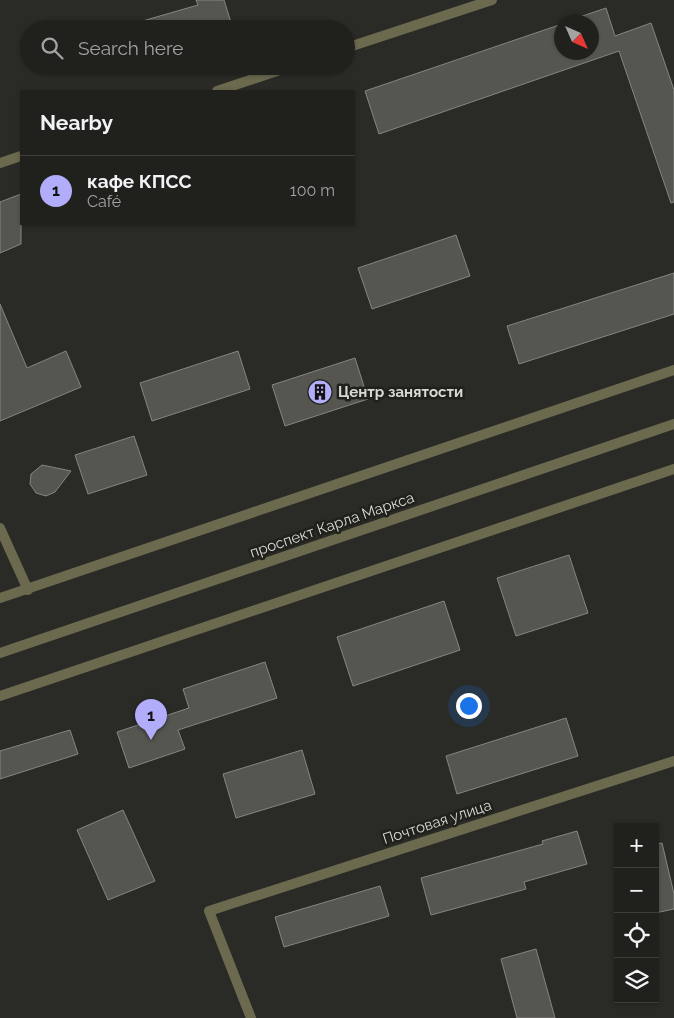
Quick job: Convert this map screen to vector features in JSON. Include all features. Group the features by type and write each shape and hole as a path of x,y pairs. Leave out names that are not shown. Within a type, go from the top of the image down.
{"street":[{"path":"355,45 492,0"},
{"path":"220,90 265,75"},
{"path":"0,163 20,156"},
{"path":"0,598 674,370"},
{"name":"проспект Карла Маркса","path":"0,653 674,424"},
{"path":"0,696 674,469"},
{"path":"0,528 28,590"},
{"name":"Почтовая улица","path":"251,1018 209,911 674,761"}],"building":[{"path":"196,0 224,0 230,20 146,20 198,5"},
{"path":"606,8 615,36 651,23 674,90 674,202 671,203 619,51 599,58 599,15 586,15"},
{"path":"554,27 554,60 593,60 379,134 365,91"},
{"path":"20,194 21,244 0,253 0,202"},
{"path":"456,235 470,276 372,309 358,268"},
{"path":"674,273 674,314 519,364 507,326"},
{"path":"0,304 27,368 66,351 81,387 0,421"},
{"path":"238,351 250,389 152,421 140,383"},
{"name":"Центр занятости","path":"355,358 368,399 285,426 272,385"},
{"path":"134,436 147,475 88,494 75,455"},
{"path":"42,465 71,471 55,492 46,496 36,493 30,484 31,474"},
{"path":"569,555 588,613 516,636 497,578"},
{"path":"444,601 460,650 353,686 337,637"},
{"path":"265,662 277,698 178,730 185,749 129,768 117,732 189,708 183,689"},
{"path":"566,718 578,756 457,794 446,756"},
{"path":"70,730 78,754 0,779 0,751"},
{"path":"302,750 315,794 236,818 223,774"},
{"path":"123,810 155,881 108,900 77,830"},
{"path":"577,831 587,864 524,882 526,889 431,915 421,878 543,844 542,841"},
{"path":"659,843 662,843 674,894 674,909 659,912 659,868"},
{"path":"380,886 389,916 284,947 275,917"},
{"path":"536,949 555,1018 517,1018 501,959"}],"place":[{"name":"Центр занятости","path":"320,392"},
{"name":"кафе КПСС","path":"151,740"}]}
